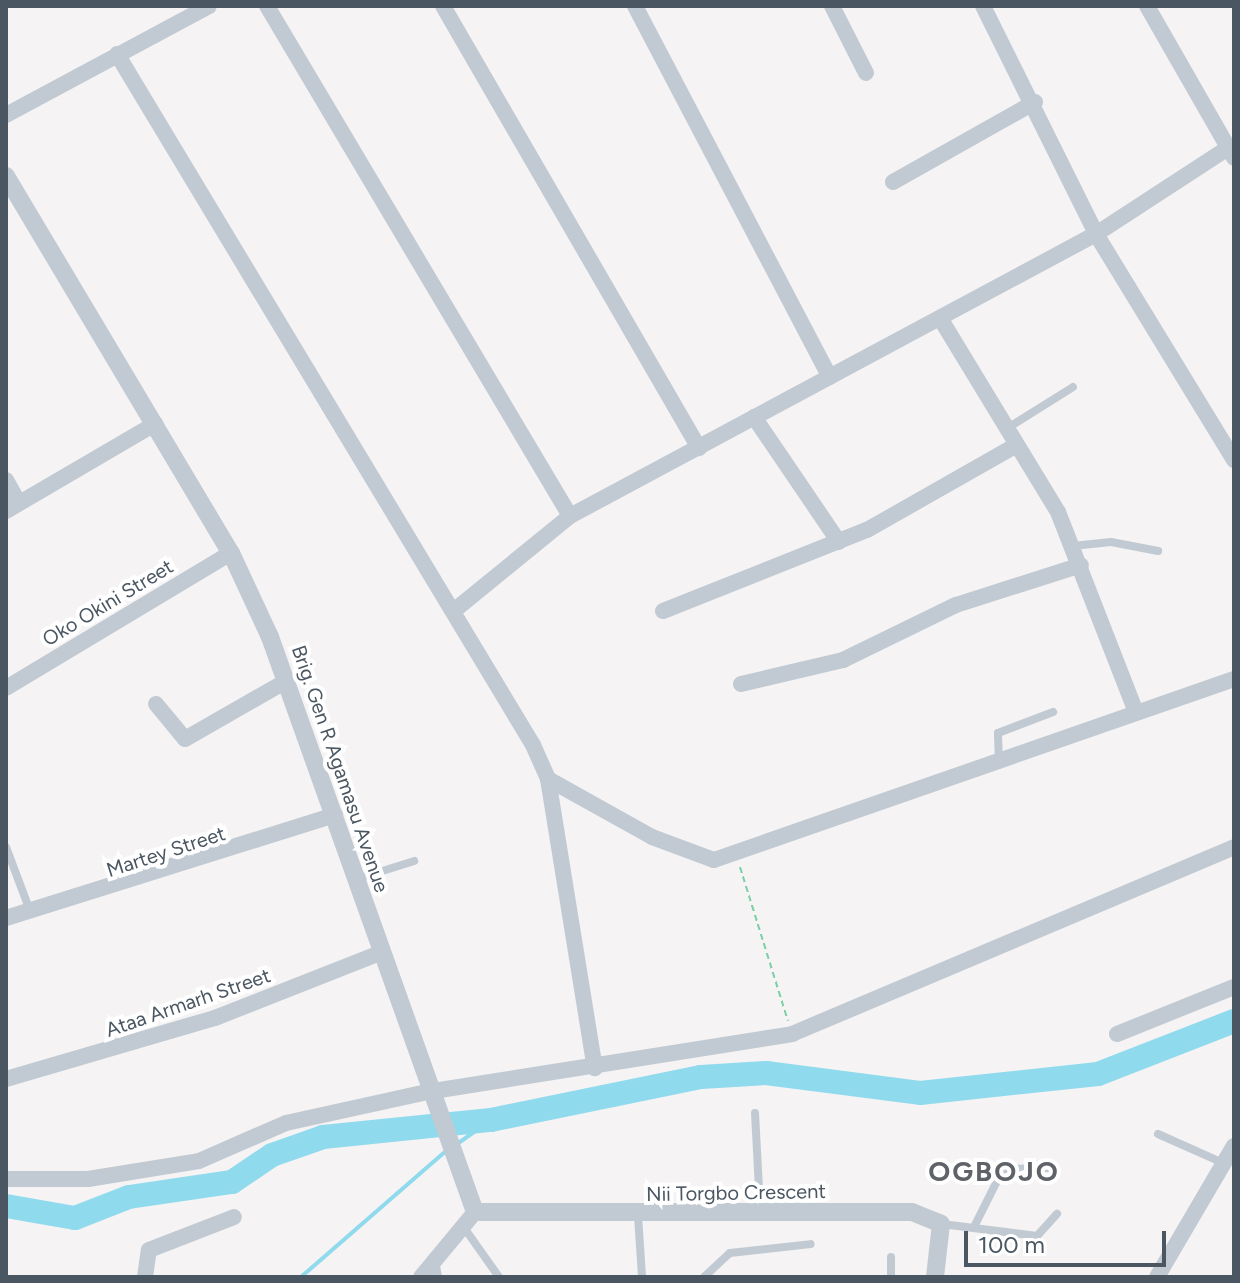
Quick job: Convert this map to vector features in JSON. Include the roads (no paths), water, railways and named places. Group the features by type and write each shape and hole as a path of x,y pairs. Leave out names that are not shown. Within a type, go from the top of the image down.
{"street":[{"path":"6,115 209,6"},
{"path":"267,6 570,516"},
{"path":"443,6 699,448"},
{"path":"635,6 830,377"},
{"path":"832,6 866,73"},
{"path":"983,6 1035,102 1096,234 1234,460"},
{"path":"456,609 570,516 1096,234 1231,153 1147,6"},
{"path":"117,54 456,609 548,779 595,1068"},
{"path":"893,182 1035,102"},
{"name":"Brig. Gen R Agamasu Avenue","path":"6,176 12,199 155,424 231,553 288,680 428,1096 475,1212"},
{"path":"940,318 1073,546 1136,712"},
{"path":"754,417 839,542"},
{"path":"6,480 13,507 155,424"},
{"path":"663,611 839,542 1015,446"},
{"name":"Oko Okini Street","path":"6,688 231,553"},
{"path":"741,684 843,660 956,605 1081,565"},
{"path":"548,779 701,860 737,856 1234,679"},
{"path":"156,704 185,739 288,680"},
{"name":"Martey Street","path":"6,918 335,815"},
{"path":"6,1179 88,1179 199,1161 286,1123 792,1034 1234,847"},
{"name":"Ataa Armarh Street","path":"6,1079 215,1018 380,953"},
{"path":"1117,1034 1234,987"},
{"path":"1157,1277 1234,1146"},
{"path":"421,1277 436,1269 475,1212"},
{"name":"Nii Torgbo Crescent","path":"475,1212 638,1216 912,1212 941,1224"},
{"path":"145,1277 149,1250 234,1217"},
{"path":"935,1277 941,1224"}],"lane":[{"path":"1005,429 1073,387"},
{"path":"1073,546 1111,542 1158,551"},
{"path":"999,764 998,733 1053,712"},
{"path":"6,847 30,912"},
{"path":"356,879 414,861"},
{"path":"755,1113 760,1215"},
{"path":"1158,1134 1223,1163"},
{"path":"975,1225 1003,1169 1049,1168"},
{"path":"941,1224 975,1225 1037,1236 1057,1214"},
{"path":"638,1216 642,1277"},
{"path":"465,1229 499,1277"},
{"path":"704,1277 730,1253 811,1244"},
{"path":"891,1257 891,1277"}],"waterway":[{"path":"6,1206 75,1218 129,1197 232,1182 272,1155 323,1137 491,1120 701,1077 766,1073 920,1093 1098,1074 1234,1021"},
{"path":"457,1144 491,1120"},
{"path":"301,1277 446,1151"}],"district":[{"name":"OGBOJO","path":"994,1171"}]}
